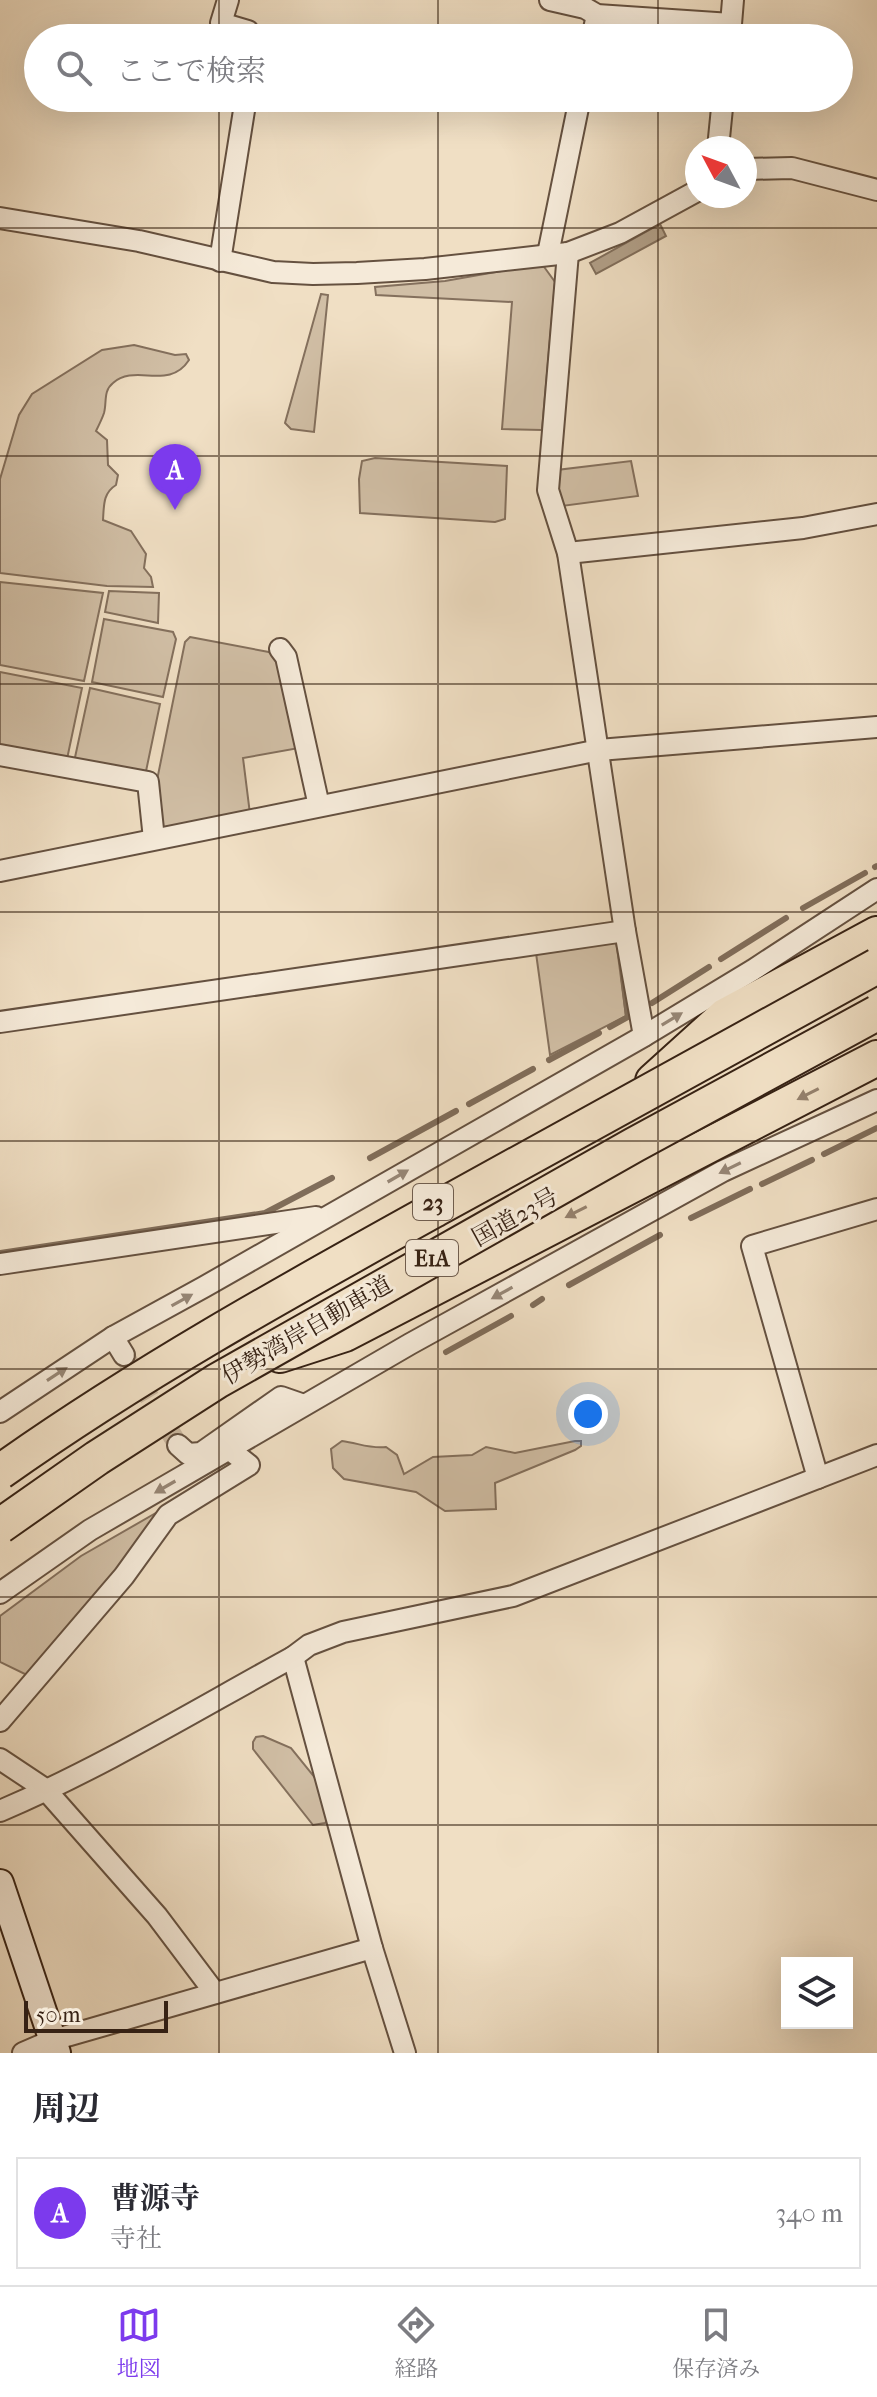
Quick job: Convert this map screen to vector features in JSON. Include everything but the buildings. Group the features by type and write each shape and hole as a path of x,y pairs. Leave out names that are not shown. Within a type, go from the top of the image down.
{"highway":[{"name":"23","path":"653,1082 725,1016 877,934"},
{"name":"23","path":"0,1463 157,1361 293,1278 877,959"},
{"name":"伊勢湾岸自動車道","path":"0,1472 164,1366 311,1279 877,966"},
{"name":"伊勢湾岸自動車道","path":"0,1526 97,1458 217,1381 620,1152 877,1013"},
{"name":"国道23号","path":"0,1532 157,1426 263,1360 501,1225 877,1020"},
{"name":"23","path":"263,1360 345,1334 877,1058"}],"street":[{"path":"224,24 221,23 228,0"},
{"path":"550,0 585,8 597,15 672,24"},
{"path":"731,24 733,0"},
{"path":"595,24 597,15"},
{"path":"220,261 244,112"},
{"path":"578,112 558,254 548,490 568,553 625,931 644,1036"},
{"path":"719,136 722,112"},
{"path":"757,169 792,168 877,190"},
{"path":"0,218 139,241 273,272 313,274 425,269 558,254 620,233 685,198"},
{"path":"568,553 803,528 877,514"},
{"path":"280,649 286,657 319,806"},
{"path":"0,871 599,750 877,727"},
{"path":"0,755 148,782 154,839"},
{"path":"0,1412 119,1346 330,1215 644,1036 877,889"},
{"path":"0,1022 625,931"},
{"path":"0,1593 90,1530 304,1405 723,1171 877,1100"},
{"path":"818,1478 752,1246 877,1209"},
{"path":"0,1264 330,1215"},
{"path":"178,1445 188,1454 201,1453 281,1397 304,1405"},
{"path":"0,1721 124,1576 168,1515 249,1465 230,1450"},
{"path":"0,1811 46,1791 293,1657 309,1645 343,1632 513,1596 877,1455"},
{"path":"293,1657 372,1948 405,2053"},
{"path":"0,1759 46,1791 157,1916 215,1993"},
{"path":"0,1883 4,1912 55,2046"},
{"path":"23,2053 55,2046 215,1993 372,1948"}],"shaded area":[{"path":"660,224 666,236 596,274 590,263"},
{"path":"542,264 555,282 542,430 502,429 512,302 376,295 375,287 445,281"},
{"path":"321,294 328,295 314,432 291,429 285,423"},
{"path":"134,345 175,355 186,354 189,360 172,374 131,375 113,383 96,431 107,440 108,465 118,475 116,485 105,500 103,520 131,531 146,554 144,568 151,577 153,587 107,586 0,573 0,479 19,415 32,394 102,350"},
{"path":"375,458 507,466 505,519 495,522 360,513 362,461"},
{"path":"631,461 638,496 562,506 556,486 557,470"},
{"path":"0,582 103,593 84,681 0,665"},
{"path":"109,591 159,593 158,623 105,612"},
{"path":"104,619 173,632 176,639 163,697 92,682"},
{"path":"190,637 274,653 281,660 299,748 243,758 250,814 166,832 161,828 155,790 185,642"},
{"path":"0,672 82,688 67,759 0,747"},
{"path":"90,688 160,704 145,776 74,762"},
{"path":"616,940 626,1016 550,1055 536,953"},
{"path":"342,1441 386,1447 397,1455 404,1474 433,1457 472,1455 486,1447 515,1453 575,1441 581,1441 581,1446 495,1483 496,1509 445,1511 416,1492 344,1479 333,1468 331,1449"},
{"path":"161,1510 115,1573 31,1677 0,1662 0,1616 81,1556"},
{"path":"263,1736 291,1748 320,1784 330,1818 325,1823 313,1825 253,1749 256,1737"}],"waterway":[{"path":"803,908 865,873"},
{"path":"721,959 786,918"},
{"path":"652,1003 709,967"},
{"path":"610,1027 628,1017 623,975"},
{"path":"549,1060 599,1033"},
{"path":"469,1104 533,1069"},
{"path":"370,1158 456,1111"},
{"path":"824,1154 877,1128"},
{"path":"762,1184 812,1160"},
{"path":"0,1253 265,1213 332,1178"},
{"path":"691,1218 750,1189"},
{"path":"569,1285 660,1235"},
{"path":"533,1305 542,1299"},
{"path":"446,1352 511,1316"}],"tunnel":[{"path":"124,1355 178,1445"}],"place":[{"name":"曹源寺","path":"175,510"}]}
